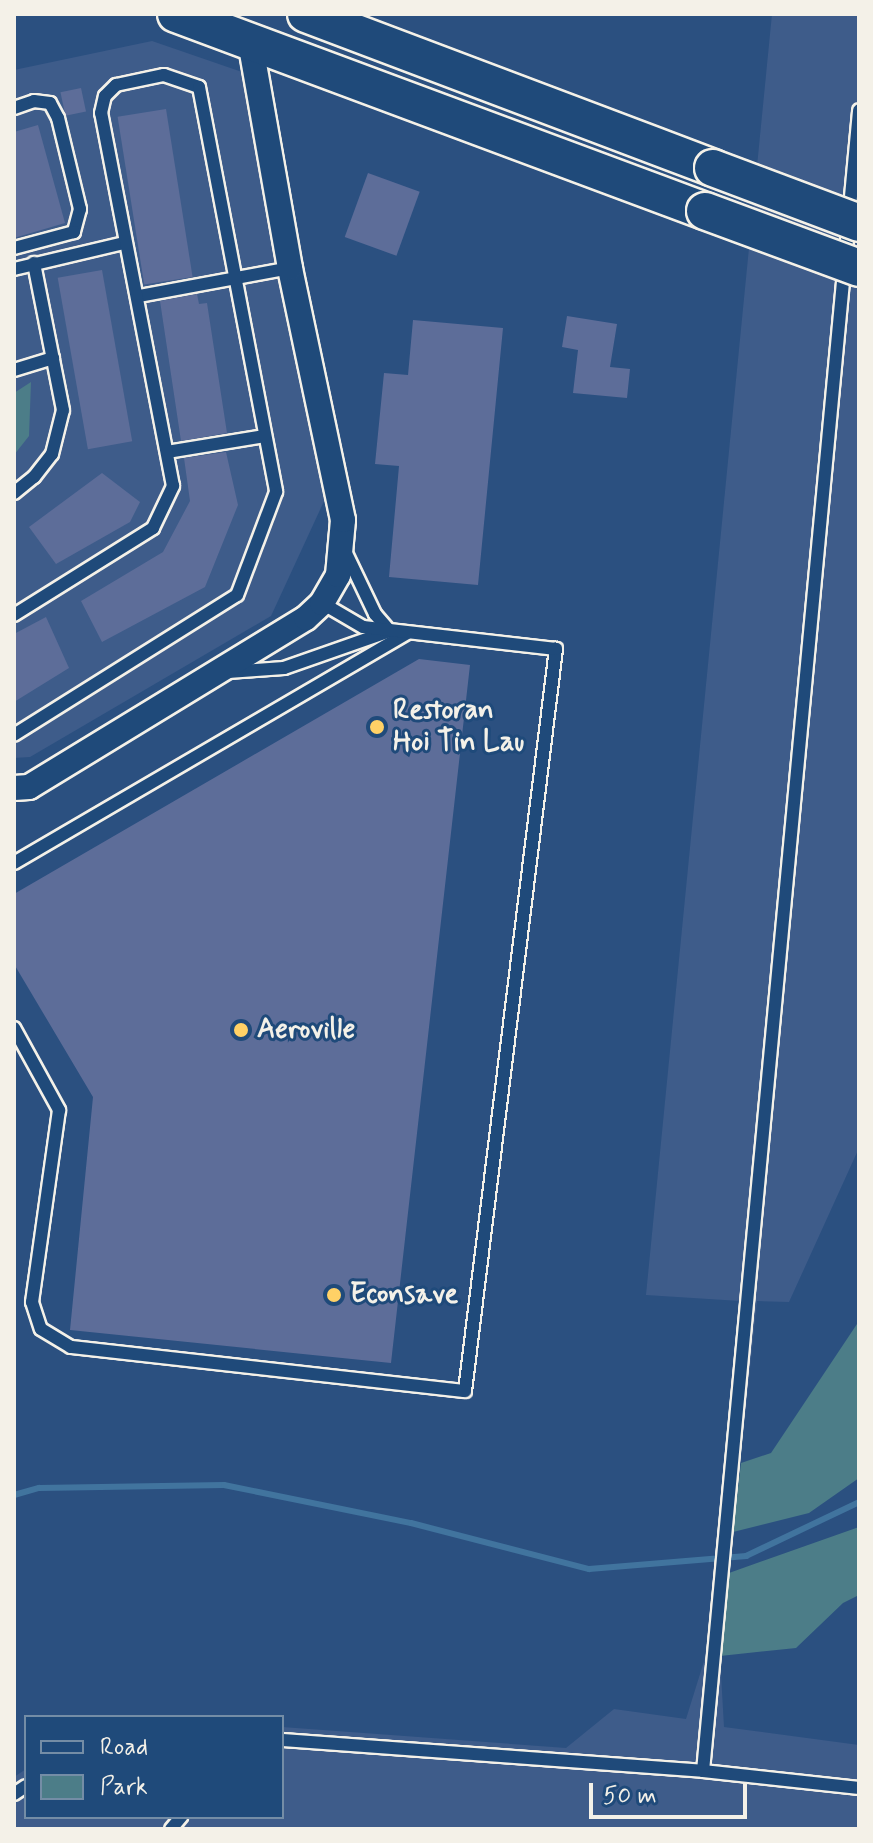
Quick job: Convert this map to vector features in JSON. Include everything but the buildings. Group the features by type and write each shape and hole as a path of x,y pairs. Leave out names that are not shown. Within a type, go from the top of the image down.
{"main road":[{"path":"176,14 859,268"},
{"path":"309,14 859,223"}],"street":[{"path":"14,788 29,787 306,618 322,603 338,575 343,520 290,268 250,42"}],"lane":[{"path":"14,615 153,528 173,486 139,296 124,243 101,113 105,96 116,85 164,75 199,87 276,492 237,595 14,735"},
{"path":"14,108 34,101 50,103 58,118 80,209 74,232 14,248"},
{"path":"703,1771 859,110"},
{"path":"14,269 124,243"},
{"path":"14,493 34,477 52,454 60,433 63,410 34,263"},
{"path":"139,296 290,268"},
{"path":"14,370 53,358"},
{"path":"167,452 265,436"},
{"path":"343,546 375,614 390,631"},
{"path":"14,1028 59,1110 32,1302 41,1329 71,1347 465,1391 556,649 363,627 322,603"},
{"path":"218,672 284,668 390,631"},
{"path":"14,863 408,633"},
{"path":"284,1740 703,1771 859,1788"}],"shaded area":[{"path":"772,14 859,14 859,1148 789,1302 757,1301 720,1656 724,1727 859,1745 859,1829 14,1829 14,1777 24,1770 24,1819 284,1819 284,1727 566,1748 614,1709 686,1719 705,1658 740,1301 646,1295"},
{"path":"152,41 242,72 325,499 271,616 30,757 14,758 14,70"}],"green space":[{"path":"31,382 29,436 14,455 14,393"},
{"path":"859,1321 859,1478 809,1513 733,1532 741,1463 771,1453"},
{"path":"859,1527 859,1595 843,1603 796,1648 720,1656 729,1573"}],"waterway":[{"path":"14,1495 39,1488 224,1485 411,1523 589,1569 746,1556 859,1502"}],"place":[{"name":"Restoran Hoi Tin Lau","path":"377,727"},
{"name":"Aeroville","path":"241,1030"},
{"name":"Econsave","path":"334,1295"}]}
